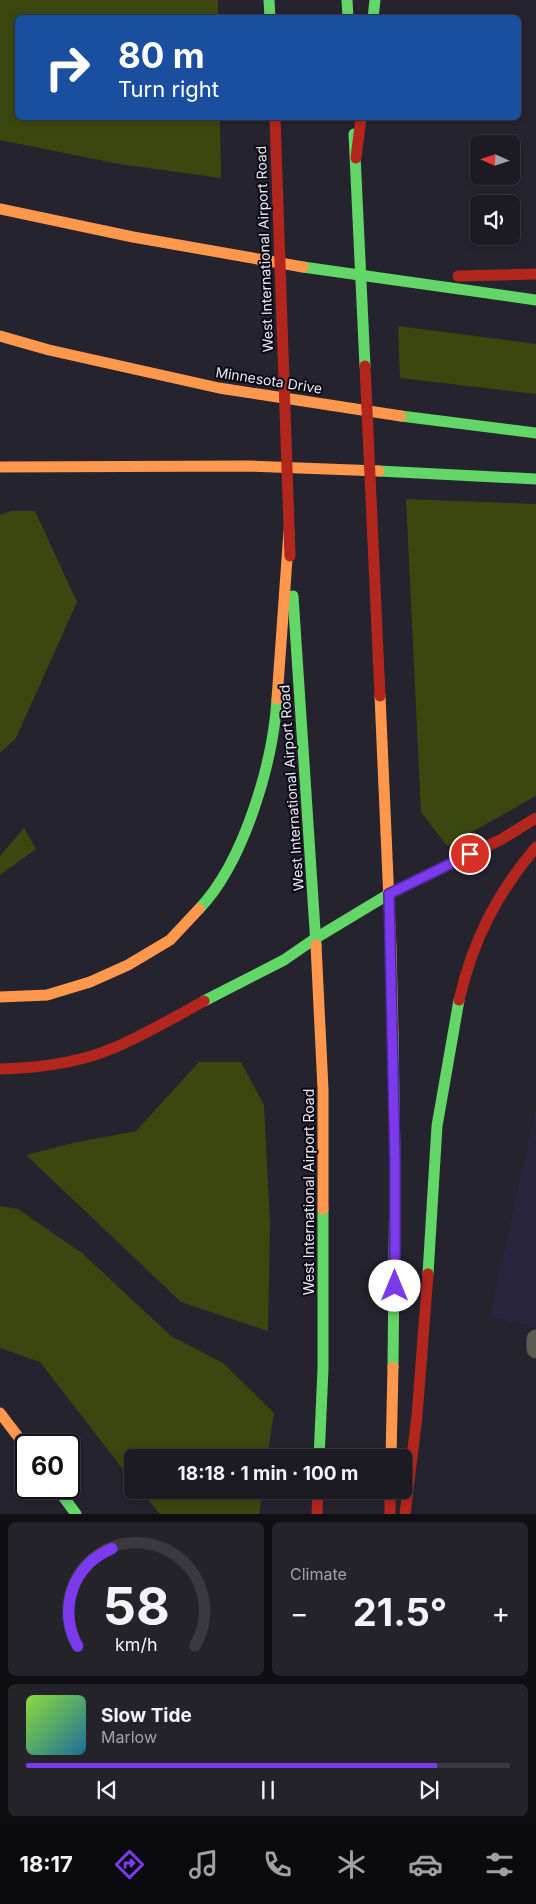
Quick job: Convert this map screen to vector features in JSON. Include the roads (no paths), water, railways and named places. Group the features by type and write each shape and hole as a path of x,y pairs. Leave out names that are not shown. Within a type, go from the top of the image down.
{"main road":[{"path":"269,0 270,15"},
{"path":"347,0 348,15"},
{"path":"373,15 375,0"},
{"path":"354,120 372,559 389,894 395,1162 395,1304 391,1449"},
{"path":"356,158 361,120"},
{"name":"West International Airport Road","path":"275,122 288,531 316,938 323,1089 324,1201 319,1449"},
{"path":"0,209 152,241 382,279 536,300"},
{"path":"382,279 536,274"},
{"name":"Minnesota Drive","path":"0,336 49,350 219,388 431,421 536,433"},
{"path":"0,466 190,464 333,468 480,478 536,479"},
{"path":"0,997 47,994 90,982 128,964 170,940 213,894 239,846 263,783 276,714 288,531"},
{"path":"0,1068 37,1068 72,1061 115,1048 284,960 316,938 389,894 502,839 536,818"},
{"path":"405,1514 420,1388 427,1300 434,1155 452,1030 465,979 486,923 498,899 536,847"},
{"path":"0,1414 16,1434"},
{"path":"65,1499 76,1514"},
{"path":"317,1514 318,1499"},
{"path":"390,1499 390,1514"}]}
